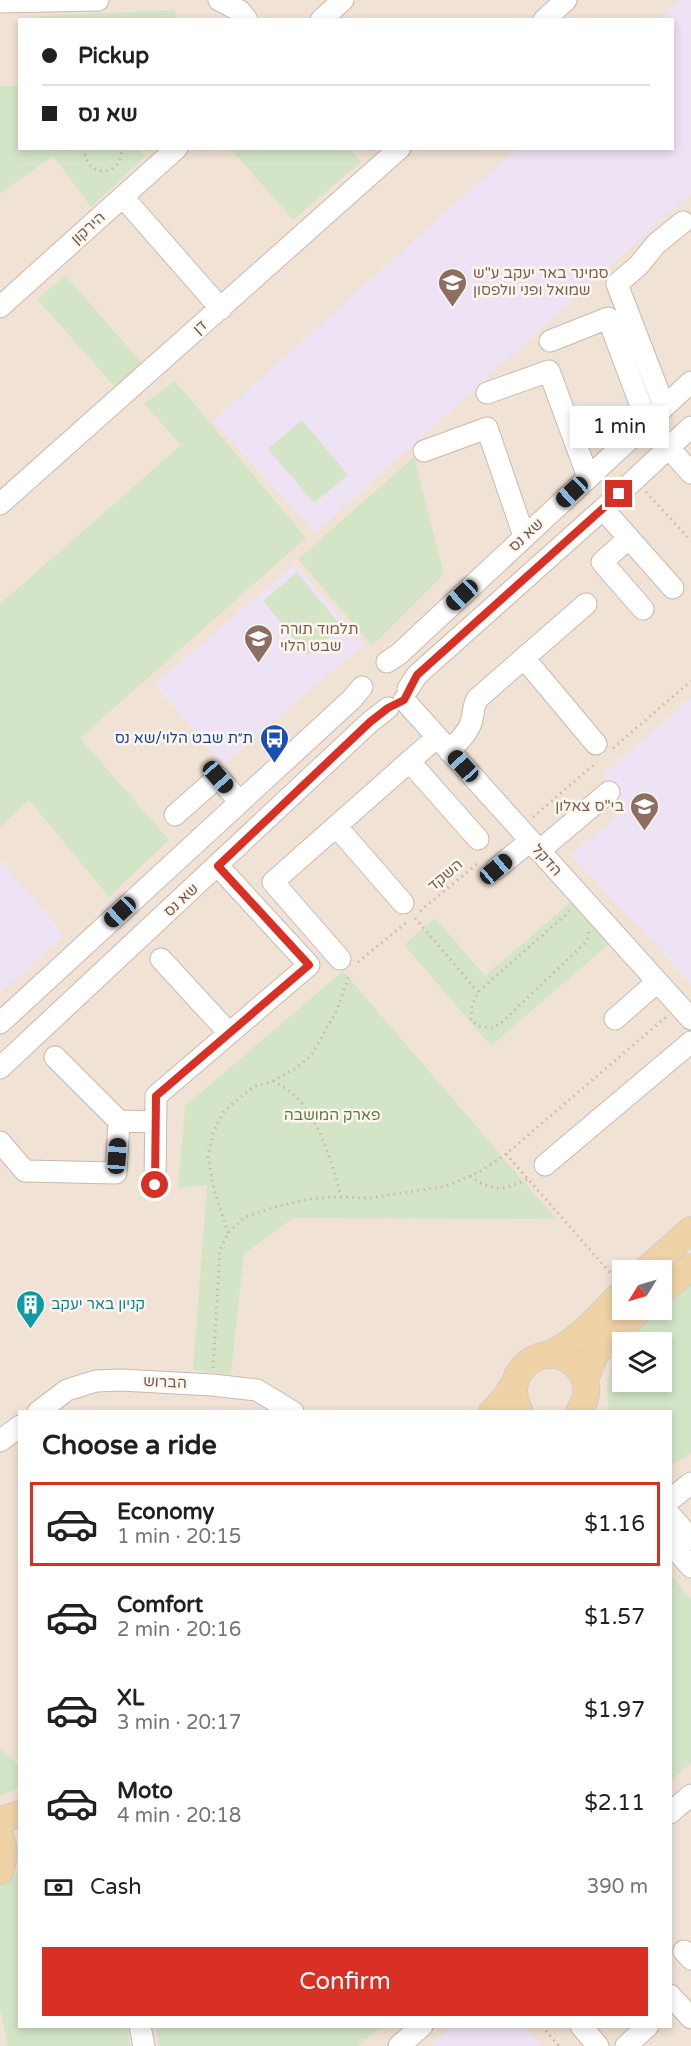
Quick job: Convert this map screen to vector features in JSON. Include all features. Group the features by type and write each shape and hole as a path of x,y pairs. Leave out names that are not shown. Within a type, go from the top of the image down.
{"main road":[{"path":"657,1260 691,1230"},
{"path":"672,1283 691,1267"},
{"path":"494,1410 506,1397 519,1371 527,1363 564,1347 577,1338 612,1294"},
{"path":"584,1402 595,1354 629,1320"},
{"path":"548,1354 571,1361 579,1370 584,1402"},
{"path":"514,1382 515,1402 519,1410"},
{"path":"0,1820 18,1815"},
{"path":"0,1836 4,1858 0,1871"},
{"path":"0,1871 6,1859 18,1849"}],"street":[{"path":"0,2 98,0"},
{"path":"219,0 240,11 245,18"},
{"path":"323,18 343,0"},
{"path":"546,18 566,0"},
{"name":"הירקון","path":"0,307 175,150"},
{"name":"דן","path":"0,504 398,150"},
{"path":"123,197 220,309"},
{"path":"664,406 617,285 639,265 656,244 683,222"},
{"path":"550,341 608,318 647,422"},
{"path":"487,393 549,371 588,477"},
{"name":"שא נס","path":"387,662 399,654 691,382"},
{"name":"שא נס","path":"0,1068 370,722 400,699 417,675 691,427"},
{"path":"424,451 487,428 524,536"},
{"path":"669,448 691,473"},
{"path":"603,509 673,588"},
{"path":"629,538 602,562 643,609"},
{"path":"340,959 273,882 409,761 463,737 471,723 472,710 477,699 586,604"},
{"path":"524,658 596,744"},
{"path":"0,1023 352,699 363,687 366,672 372,666 387,662 401,668 406,674 400,699 380,708 368,700 363,687"},
{"name":"הדקל","path":"400,699 685,1013"},
{"path":"409,761 486,855 535,846 609,792"},
{"path":"175,814 218,777 239,801"},
{"path":"336,826 408,910"},
{"path":"155,1185 156,1096 309,965 218,866"},
{"path":"161,959 229,1033"},
{"path":"615,1019 657,982"},
{"path":"545,1165 691,1042"},
{"path":"55,1057 119,1121 155,1122"},
{"path":"0,1142 25,1171 116,1173 119,1121"},
{"name":"הברוש","path":"41,1410 68,1390 96,1381 121,1380 257,1390 290,1410"},
{"path":"0,1441 18,1428"},
{"path":"672,1498 691,1483"},
{"path":"672,1517 691,1539"},
{"path":"672,1545 691,1567"},
{"path":"673,2002 691,2018"},
{"path":"140,2028 144,2046"},
{"path":"399,2046 420,2028"},
{"path":"583,2028 598,2046"},
{"path":"626,2046 646,2028"}],"path":[{"path":"84,150 90,166 95,169 108,170 117,165 121,159 121,150"},
{"path":"634,480 691,541"},
{"name":"השקד","path":"228,1233 214,1189 208,1157 213,1133 224,1111 255,1086 273,1081 311,1056 337,1010 349,974 359,961 408,910 486,855"},
{"path":"573,908 478,992 472,1006 471,1020 479,1026 493,1028 587,941 589,930"},
{"path":"408,910 478,992"},
{"path":"212,1385 220,1250 228,1233 245,1217 309,1199 369,1198 409,1193 447,1186 470,1176 506,1154 685,1013"},
{"path":"273,1081 295,1096 310,1115 331,1157 341,1197"},
{"path":"506,1154 612,1277"},
{"path":"470,1176 483,1185 495,1189 509,1187 528,1179"},
{"path":"544,2028 559,2046"}],"shaded area":[{"path":"0,0 691,0 691,2046 0,2046"},
{"name":"סמינר באר יעקב ע\"ש שמואל ופני וולפסון","path":"681,0 691,0 691,193 315,533 213,421 515,150 674,150 674,18 661,18"},
{"name":"תלמוד תורה שבט הלוי","path":"295,564 364,644 223,765 155,684"},
{"name":"בי\"ס צאלון","path":"691,698 691,983 570,855 626,809 603,775"},
{"path":"0,860 64,935 0,993"},
{"path":"450,2028 526,2028 541,2046 429,2046"}],"green space":[{"path":"175,10 176,18 39,18 39,16"},
{"path":"0,86 18,86 18,150 140,150 145,157 91,207 53,156 0,194"},
{"path":"232,150 350,150 361,162 293,220"},
{"path":"65,275 142,363 115,387 37,299"},
{"path":"175,381 306,538 80,738 169,840 109,897 29,800 0,827 0,604 181,445 144,404"},
{"path":"302,420 348,475 314,503 268,449"},
{"path":"414,457 444,574 372,646 298,559"},
{"path":"297,572 342,627 308,655 263,601"},
{"path":"573,900 610,943 491,1046 404,945 435,918 485,976"},
{"name":"פארק המושבה","path":"343,971 556,1219 293,1218 244,1254 231,1375 193,1370 207,1185 178,1188 185,1106"},
{"path":"691,1284 691,1453 678,1462 672,1464 672,1410 610,1410 607,1386 612,1365 612,1392 672,1392 672,1332 636,1332 649,1320 672,1320 672,1300"},
{"path":"672,1576 691,1599 691,1763 672,1780"},
{"path":"0,1747 18,1765 18,1786 0,1796"},
{"path":"18,1870 18,2028 127,2028 130,2046 8,2046 0,2009 0,1886"},
{"path":"156,2028 380,2028 358,2046 159,2046"}],"place":[{"name":"סמינר באר יעקב ע\"ש שמואל ופני וולפסון","path":"452,308"},
{"name":"תלמוד תורה שבט הלוי","path":"259,664"},
{"name":"ת״ת שבט הלוי/שא נס","path":"274,764"},
{"name":"בי\"ס צאלון","path":"645,832"},
{"name":"קניון באר יעקב","path":"30,1330"}],"route":[{"path":"155,1185 156,1096 309,965 218,866 370,722 388,708 404,700 417,675 619,494"}]}
